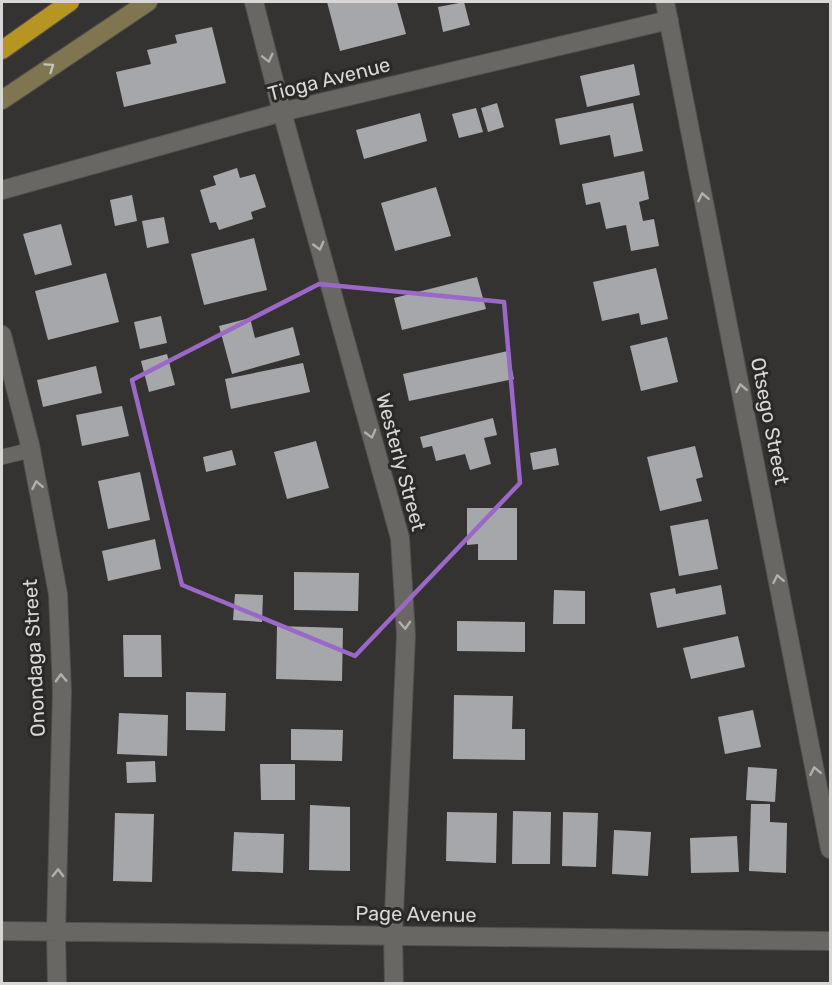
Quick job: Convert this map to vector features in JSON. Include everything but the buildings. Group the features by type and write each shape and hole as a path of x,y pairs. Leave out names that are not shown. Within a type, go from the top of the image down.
{"highway":[{"path":"2,50 70,2"}],"main road":[{"path":"2,100 148,2"}],"street":[{"name":"Westerly Street","path":"254,2 282,112 400,538 406,635 393,936 394,984"},
{"name":"Otsego Street","path":"665,2 831,849"},
{"name":"Tioga Avenue","path":"2,190 282,112 669,20"},
{"name":"Onondaga Street","path":"2,336 31,450 58,594 62,691 56,932 57,984"},
{"name":"Page Avenue","path":"2,931 831,941"}],"lane":[{"path":"2,457 31,450"}],"highlighted area":[{"path":"319,284 504,302 520,483 355,656 182,585 132,380"}]}
